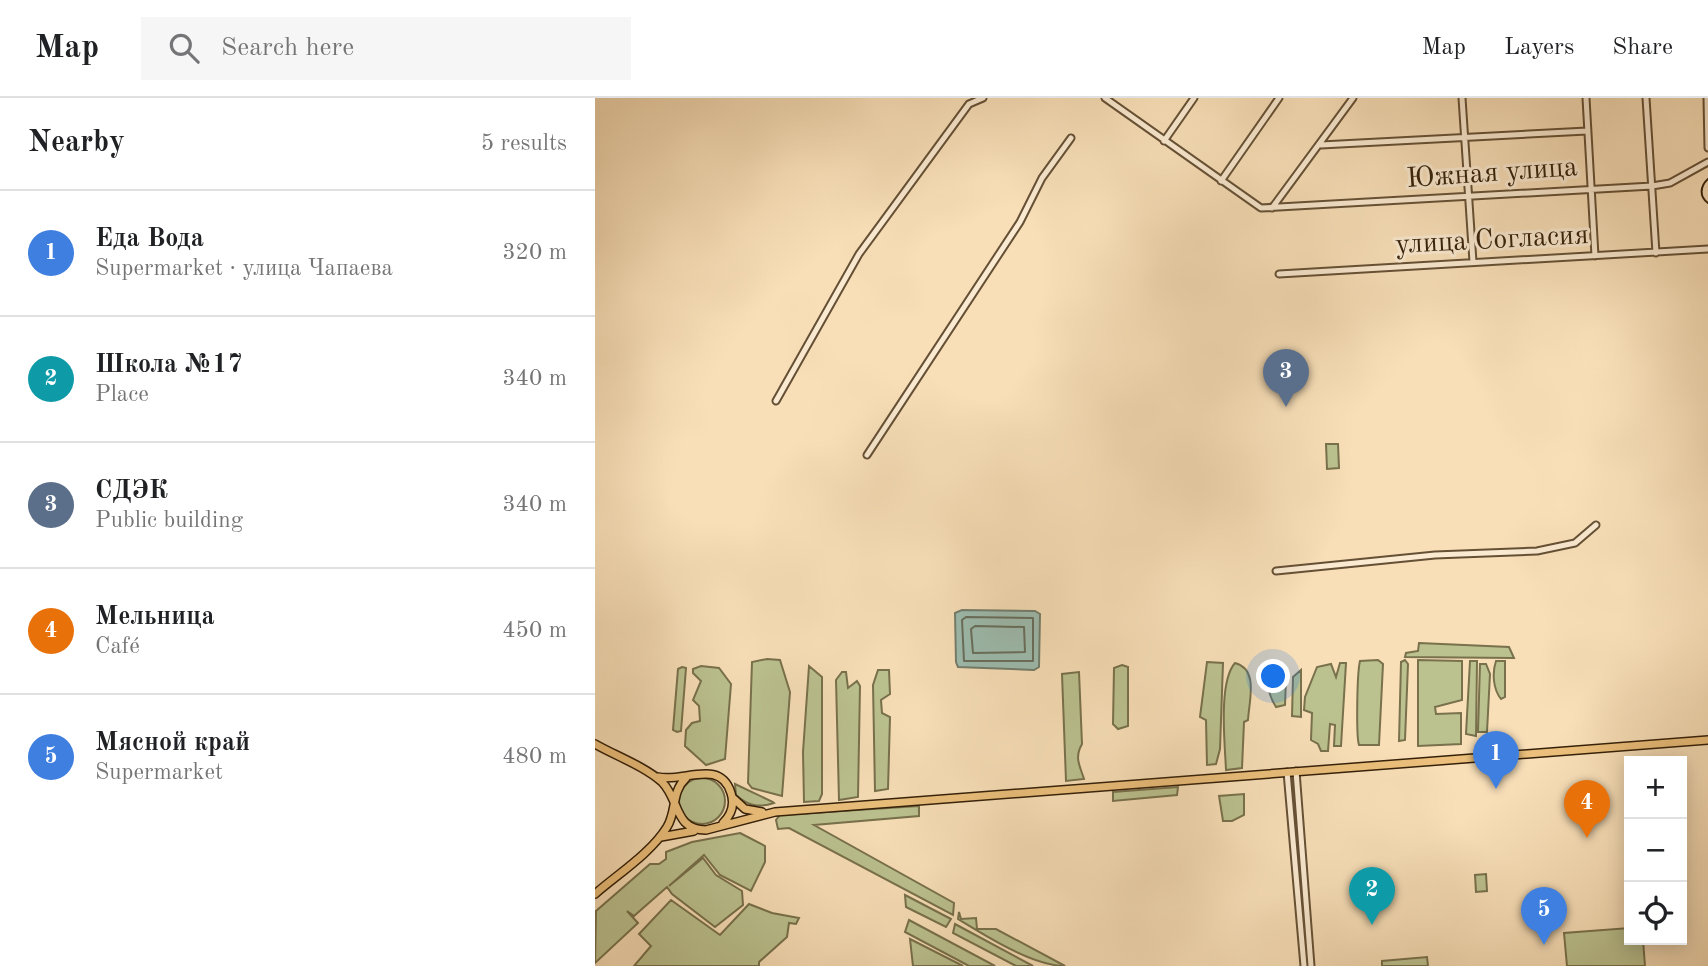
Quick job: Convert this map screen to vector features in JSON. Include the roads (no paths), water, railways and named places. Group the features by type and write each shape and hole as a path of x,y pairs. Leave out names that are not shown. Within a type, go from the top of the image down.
{"main road":[{"path":"658,839 681,831 706,830 775,812 1708,740"},
{"path":"595,744 655,777 671,780 703,772 715,775 729,786 733,798 745,809 775,812"},
{"path":"655,777 672,796 686,824 706,830"},
{"path":"595,894 658,839 668,826 675,806 676,790 686,778"},
{"path":"719,826 730,814 733,798"}],"street":[{"path":"776,401 859,254 969,104 983,98"},
{"path":"1164,141 1194,98"},
{"path":"1221,181 1279,98"},
{"path":"1107,99 1261,208 1272,208 1321,145 1353,98"},
{"path":"1462,98 1473,262"},
{"path":"1586,98 1595,256"},
{"path":"1646,98 1656,253"},
{"path":"1707,98 1708,148"},
{"path":"1321,145 1587,131"},
{"path":"867,455 1020,222 1042,178 1071,138"},
{"name":"Южная улица","path":"1272,208 1652,186 1670,183 1708,162"},
{"name":"улица Согласия","path":"1279,274 1708,249"},
{"path":"1276,571 1435,555 1537,551 1575,542 1596,525"},
{"path":"1292,771 1304,966"},
{"path":"1292,771 1311,966"}],"water":[{"path":"962,610 1035,611 1040,614 1039,667 1034,670 958,667 955,613"}],"tram line":[{"path":"1708,179 1702,191 1703,198 1708,203"}],"place":[{"name":"СДЭК","path":"1286,407"},
{"name":"Еда Вода","path":"1496,789"},
{"name":"Мельница","path":"1587,838"},
{"name":"Школа №17","path":"1372,925"},
{"name":"Мясной край","path":"1544,945"}]}
